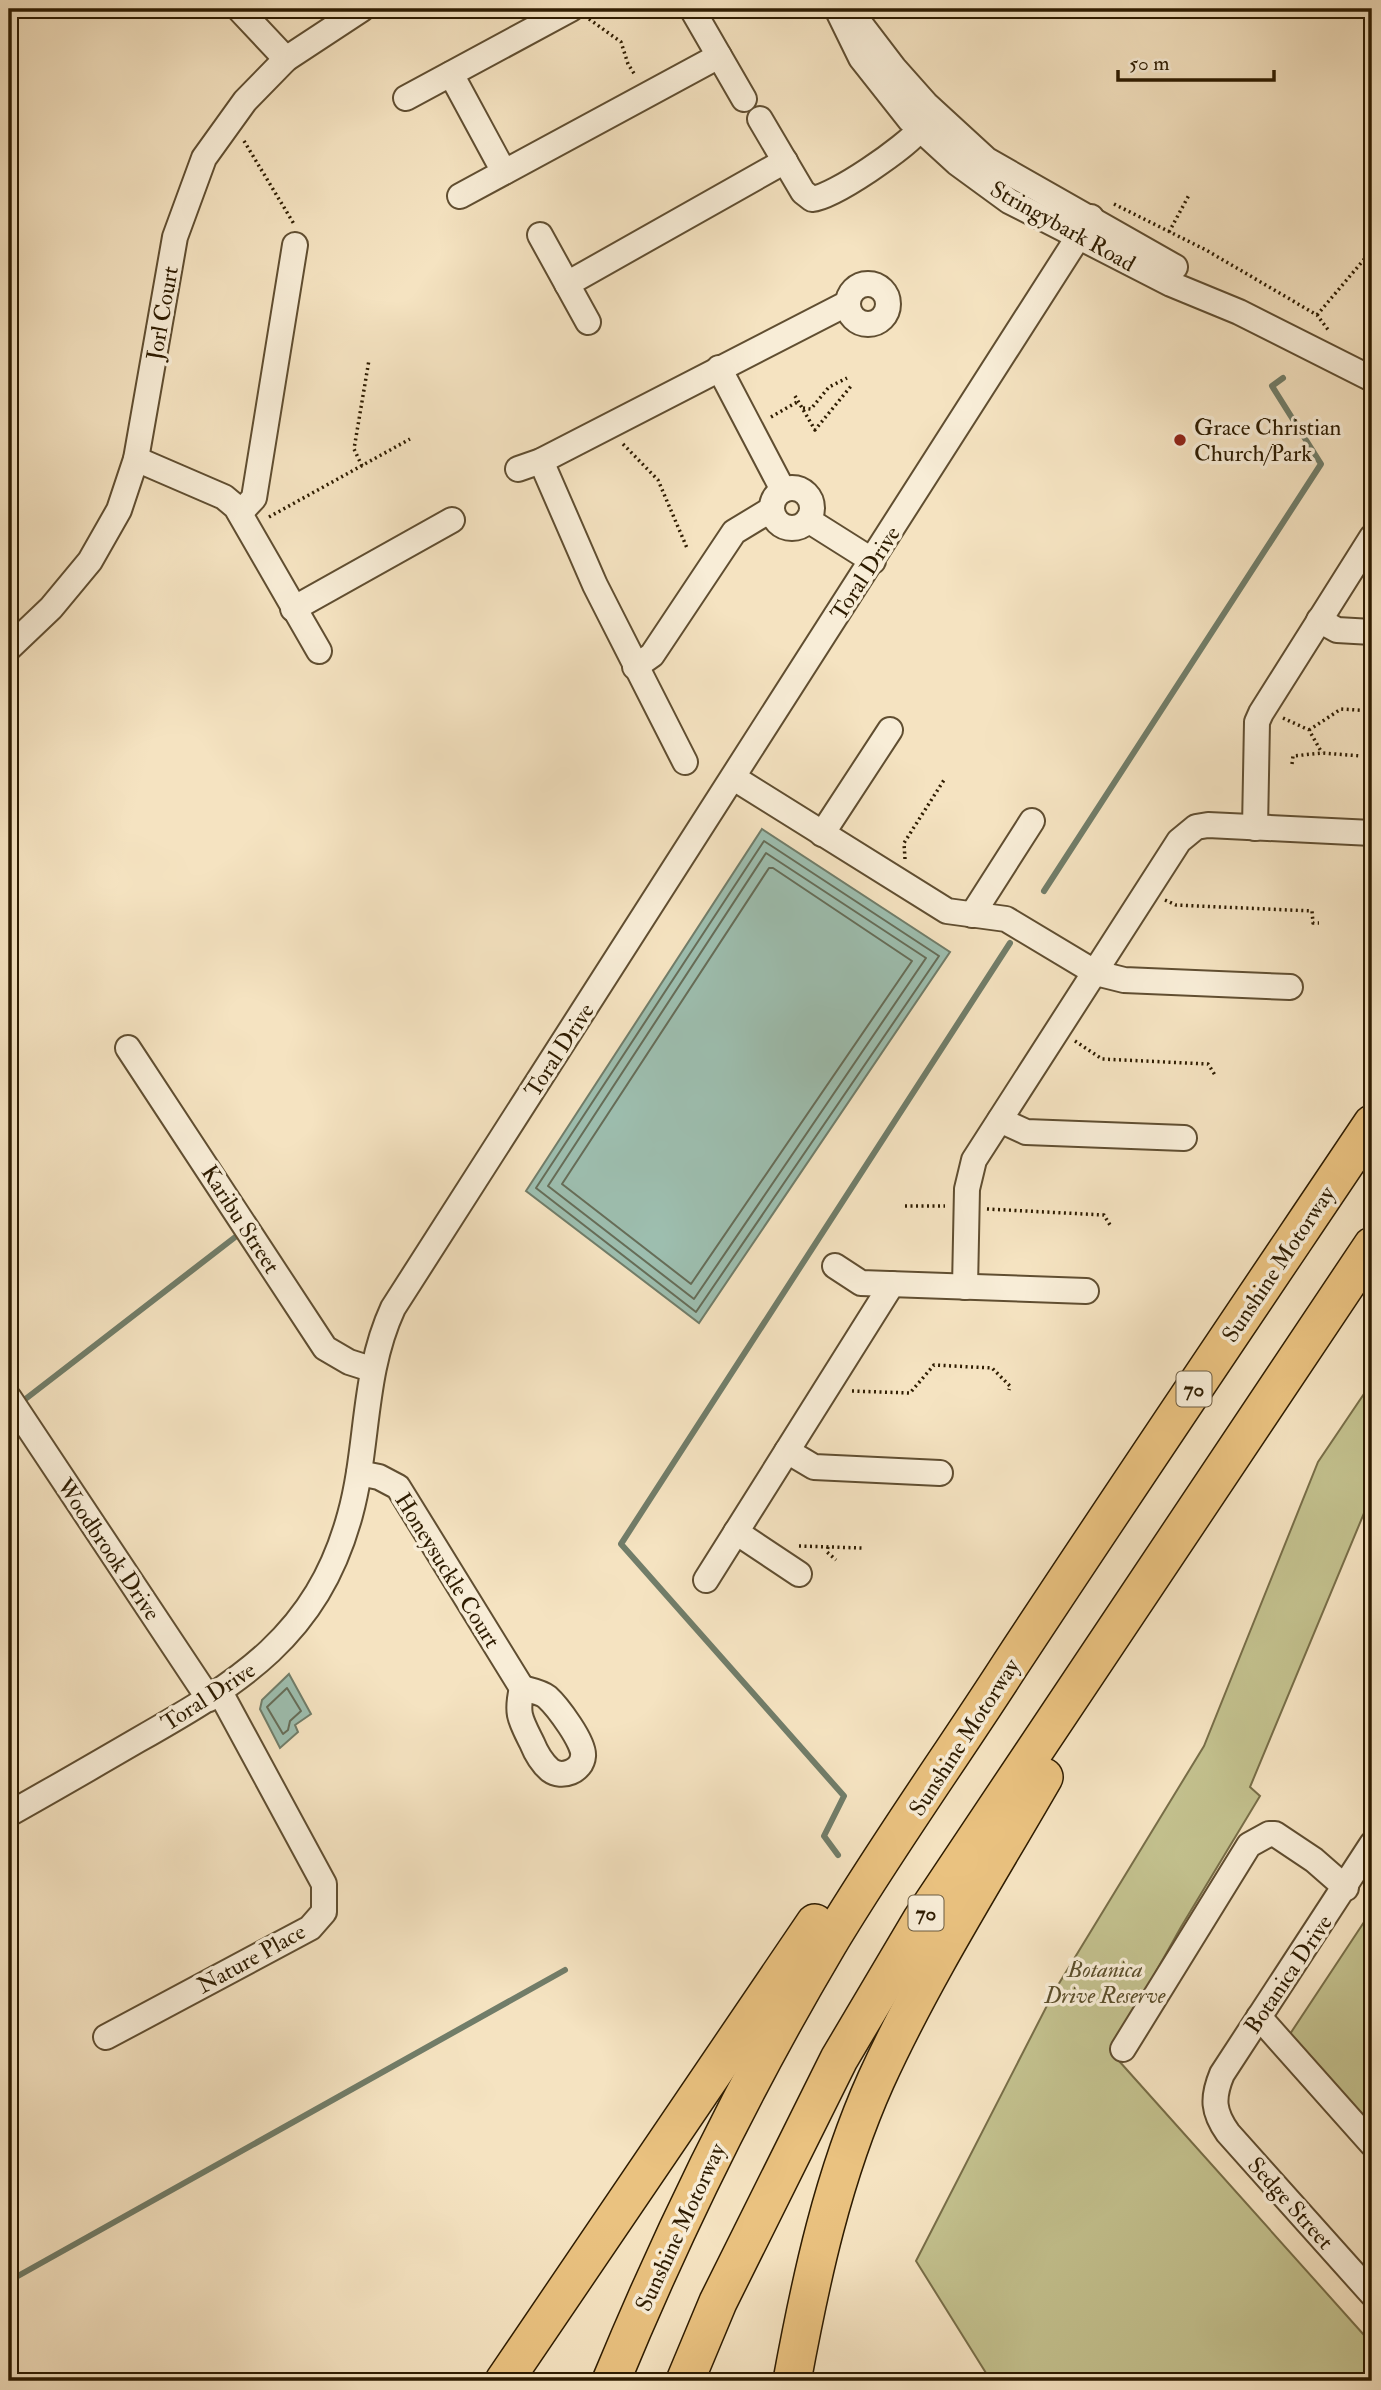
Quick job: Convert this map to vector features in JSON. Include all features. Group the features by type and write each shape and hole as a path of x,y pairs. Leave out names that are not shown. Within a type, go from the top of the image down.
{"highway":[{"name":"Sunshine Motorway","path":"611,2381 658,2268 774,2039 830,1941 1070,1574 1372,1124"},
{"name":"70","path":"685,2381 718,2302 839,2059 922,1919 1372,1246"},
{"path":"792,2381 810,2278 828,2213 876,2081 941,1956 1220,1474"},
{"path":"504,2381 846,1878 1070,1574"}],"street":[{"path":"239,9 286,59"},
{"name":"Jorl Court","path":"9,649 51,608 90,561 119,510 136,459 175,237 204,158 245,101 286,59 362,9"},
{"path":"692,9 744,99"},
{"name":"Stringybark Road","path":"837,9 861,58 920,129 957,163 1009,201 1091,218"},
{"name":"Stringybark Road","path":"849,9 894,68 926,104 987,160 1180,270 1238,312 1372,379"},
{"path":"406,98 565,13"},
{"path":"460,196 719,56"},
{"path":"451,74 504,172"},
{"path":"760,119 808,198 819,198 909,141 920,129"},
{"path":"567,284 785,161"},
{"name":"Toral Drive","path":"9,1814 215,1696 268,1655 309,1607 339,1549 359,1473 371,1369 381,1334 393,1308 1091,218"},
{"path":"540,235 588,322"},
{"path":"244,520 254,498 295,246"},
{"path":"518,469 541,461 848,303"},
{"path":"719,368 750,428 777,500"},
{"path":"136,459 224,497 244,520 319,651"},
{"path":"541,461 635,667 685,762"},
{"path":"635,667 652,655 734,532 796,488 807,495 812,508 808,520 873,561"},
{"path":"293,609 452,520"},
{"path":"1255,828 1257,722 1372,537"},
{"path":"1319,621 1337,629 1372,632"},
{"path":"822,834 890,730"},
{"path":"734,778 947,911 1006,919 1096,974 1124,980 1290,987"},
{"path":"972,915 1032,821"},
{"path":"965,1287 969,1172 1179,841 1196,827 1372,833"},
{"name":"Karibu Street","path":"128,1048 321,1342 333,1355 371,1369"},
{"path":"1000,1120 1026,1132 1184,1138"},
{"path":"835,1266 861,1283 1086,1291"},
{"path":"706,1580 892,1284"},
{"name":"Woodbrook Drive","path":"9,1398 215,1696"},
{"path":"787,1451 814,1467 940,1473"},
{"name":"Honeysuckle Court","path":"359,1473 379,1477 398,1487 522,1688"},
{"path":"736,1532 799,1574"},
{"name":"Nature Place","path":"106,2037 310,1928 324,1912 324,1884 215,1696"},
{"path":"1122,2049 1249,1845 1258,1838 1275,1834 1314,1860 1346,1888"},
{"name":"Botanica Drive","path":"1214,2109 1216,2088 1222,2074 1346,1888 1372,1844"},
{"path":"1259,2017 1372,2144"},
{"name":"Sedge Street","path":"1214,2109 1228,2133 1372,2294"}],"path":[{"path":"565,13 621,42 634,74 646,78 656,90"},
{"path":"241,135 299,232 295,246"},
{"path":"1169,232 1189,195"},
{"path":"1091,218 1169,232 1206,250 1317,315 1334,338"},
{"path":"1317,315 1372,250"},
{"path":"362,466 354,449 369,360"},
{"path":"803,408 811,409 829,387 847,378"},
{"path":"795,396 815,430 852,384"},
{"path":"750,428 799,401"},
{"path":"611,424 620,441 632,449 658,480 687,548"},
{"path":"244,520 362,466 410,439"},
{"path":"1309,730 1341,709 1372,711"},
{"path":"1261,713 1271,713 1309,730 1322,753"},
{"path":"1292,764 1293,756 1322,753 1361,756"},
{"path":"904,860 907,856 904,843 944,780"},
{"path":"1148,891 1176,905 1312,911 1313,922 1319,923"},
{"path":"1059,1030 1102,1059 1208,1064 1215,1075"},
{"path":"905,1206 1104,1215 1110,1225"},
{"path":"825,1391 910,1393 934,1365 992,1368 1010,1386 1009,1390"},
{"path":"790,1546 862,1548"},
{"path":"828,1547 827,1552 836,1560"}],"green space":[{"name":"Botanica Drive Reserve","path":"1372,1382 1372,1494 1250,1787 1260,1796 1181,1927 1111,2052 1372,2344 1372,2381 991,2381 916,2261 1055,1990 1204,1746 1318,1462"},
{"path":"1372,1910 1372,2126 1290,2034"}],"water":[{"path":"762,829 950,952 699,1323 526,1191"},
{"path":"289,1674 311,1714 295,1725 298,1732 280,1748 260,1709 262,1700"}],"waterway":[{"path":"1044,891 1321,464 1272,386 1283,378"},
{"path":"838,1855 824,1836 844,1796 621,1544 1010,943"},
{"path":"19,1404 243,1231"},
{"path":"9,2281 565,1970"}],"place":[{"name":"Grace Christian Church/Park","path":"1180,440"}]}
